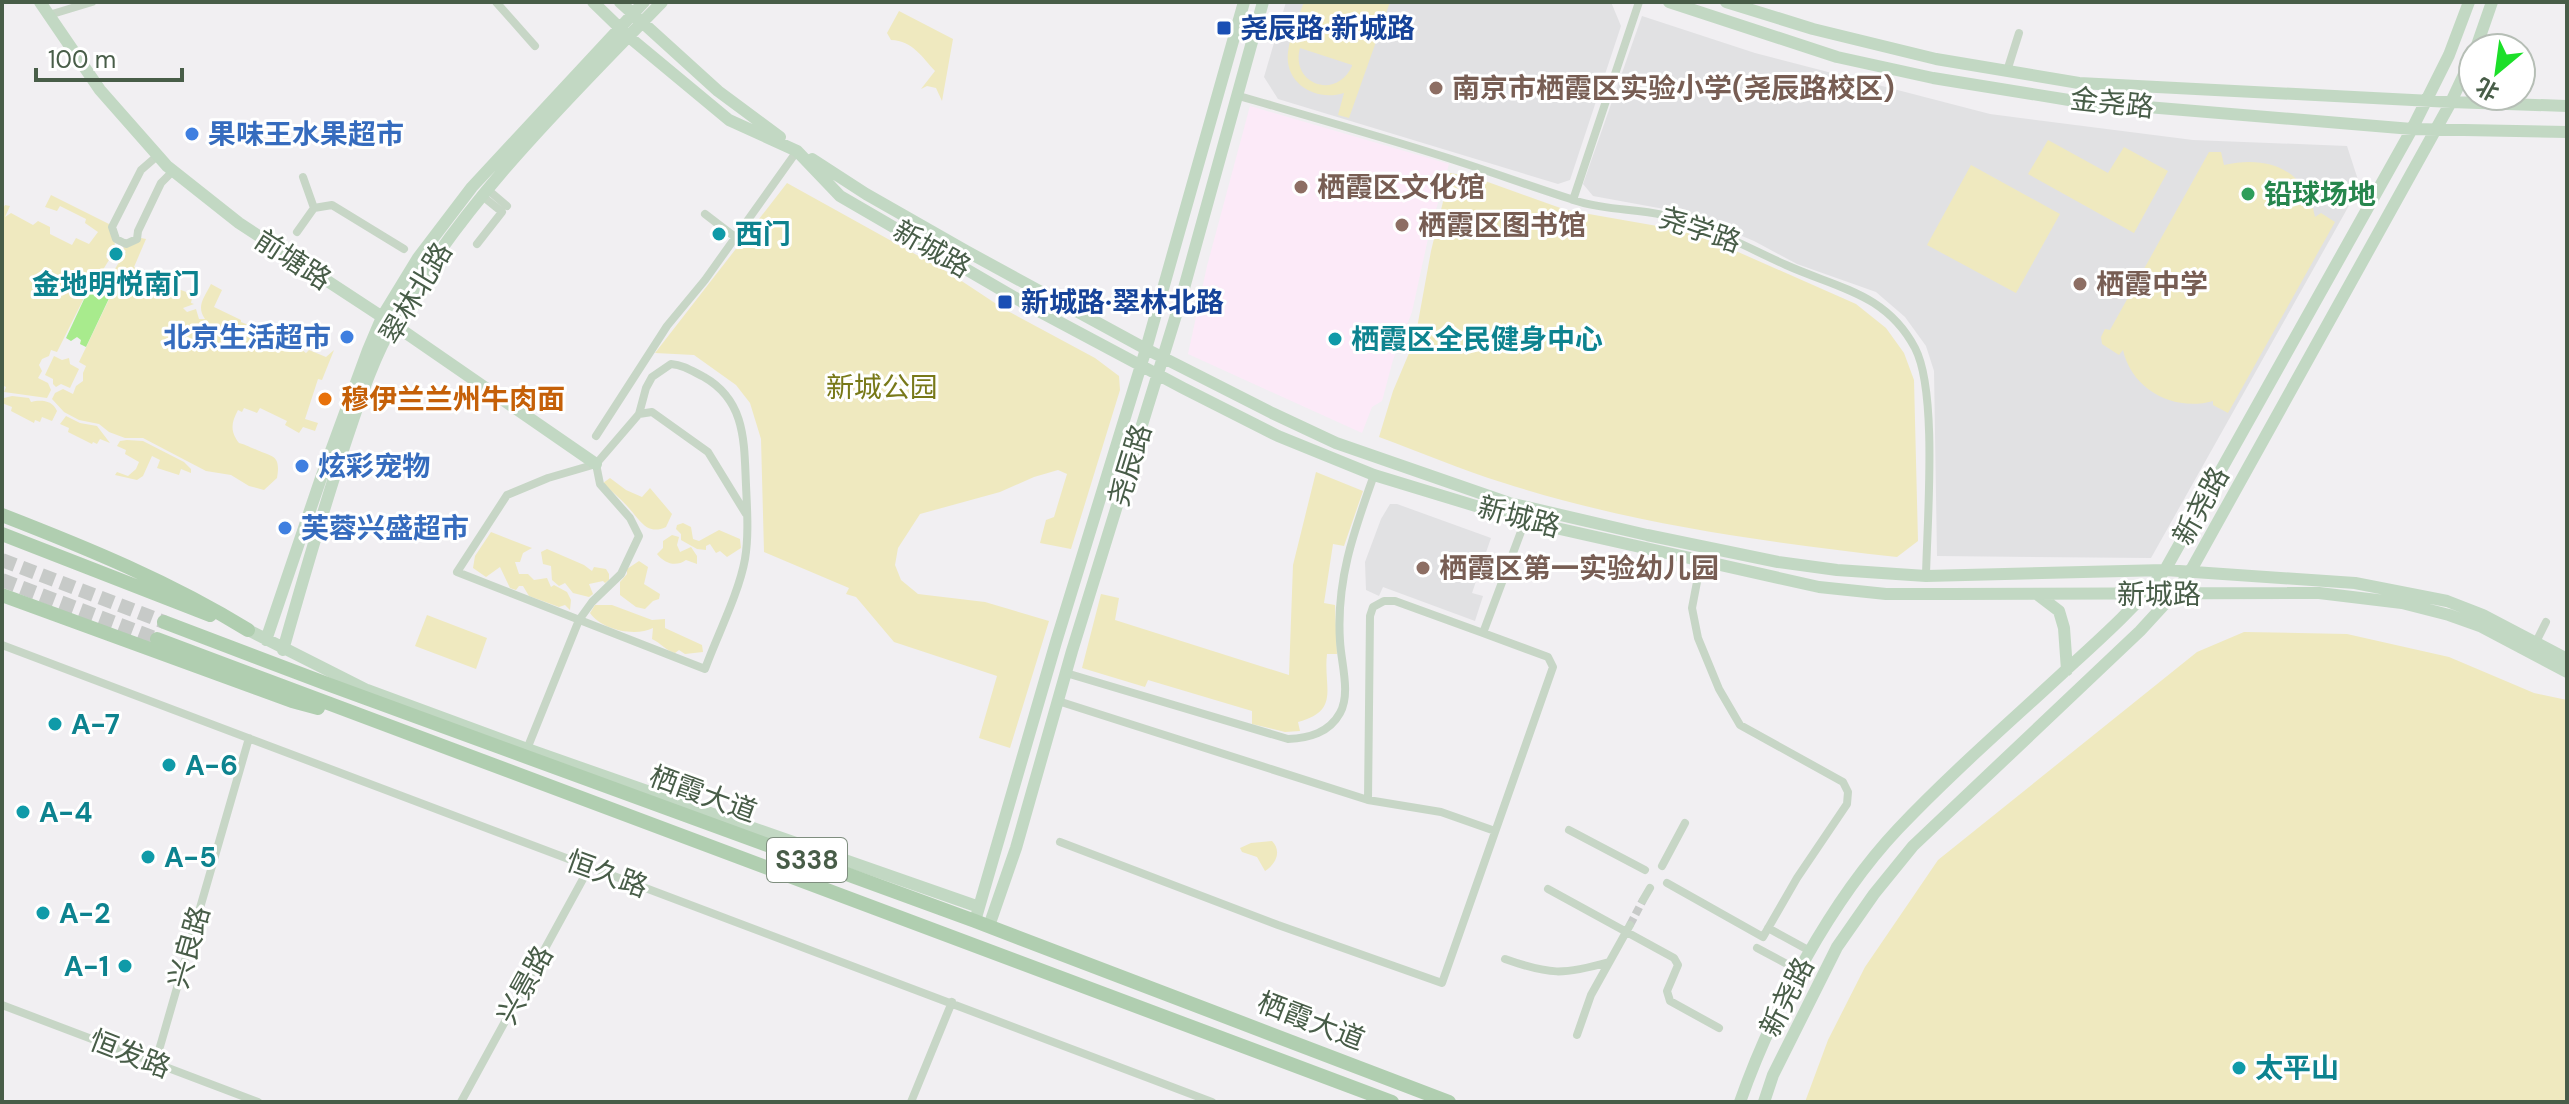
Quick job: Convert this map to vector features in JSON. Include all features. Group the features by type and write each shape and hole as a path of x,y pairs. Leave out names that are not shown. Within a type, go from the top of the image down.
{"main road":[{"name":"前塘路","path":"40,2 100,90 156,157 239,223 596,464"},
{"name":"新城路","path":"593,2 625,33 729,120 797,151 840,196 1031,307 1141,366 1278,436 1374,475 1525,521 1819,587 1886,594 2319,593 2402,603 2480,626 2567,672"},
{"name":"新城路","path":"620,2 718,91 854,186 1146,349 1336,443 1509,503 1575,520 1778,562 1837,570 1926,576 2165,570 2355,583 2411,592 2466,608 2567,659"},
{"name":"翠林北路","path":"266,640 368,350 484,192 625,33 644,2"},
{"name":"翠林北路","path":"637,18 662,2"},
{"name":"尧辰路","path":"981,918 1056,642 1146,349 1244,2"},
{"name":"尧辰路","path":"981,918 1016,848 1239,96 1263,2"},
{"name":"金尧路","path":"1669,2 1837,57 1933,78 2075,101 2412,129 2567,132"},
{"name":"金尧路","path":"1726,2 1828,33 1936,59 2079,83 2567,106"},
{"name":"新尧路","path":"1740,1102 1752,1066 1810,951 1856,880 1896,830 2146,594 2165,570 2412,129 2449,55 2469,2"},
{"path":"2482,32 2492,2"},
{"name":"翠林北路","path":"283,650 333,478 388,321 418,258 472,187 625,33"},
{"name":"新尧路","path":"1764,1102 1773,1075 1837,947 1903,858 1988,773 2140,631 2190,572 2457,89"},
{"path":"2,515 117,560 205,604 283,650 367,690 981,918"},
{"path":"2,534 248,630"},
{"path":"2,595 292,701 394,728"},
{"path":"2038,595 2059,611 2064,628 2067,670"},
{"name":"栖霞大道","path":"164,622 345,691 981,918 1449,1102"},
{"name":"栖霞大道","path":"157,639 1392,1102"}],"street":[{"path":"49,15 92,2"},
{"path":"496,2 535,46"},
{"path":"1573,200 1639,2"},
{"path":"2007,71 2019,33"},
{"name":"尧学路","path":"1239,96 1446,157 1573,200 1662,215 1721,233 1787,266 1852,290 1876,303 1896,320 1915,349 1923,372 1927,403 1926,576"},
{"path":"596,436 650,349 797,151"},
{"path":"156,157 141,170 112,227 116,239 126,244 137,239 161,183 173,171"},
{"path":"303,177 314,208"},
{"path":"484,192 507,206"},
{"path":"477,244 502,212 484,192"},
{"path":"297,232 314,208 332,205 404,249"},
{"path":"705,214 735,237"},
{"path":"671,364 683,365 713,382 725,394 741,421 747,516 744,560 705,669 457,572 507,495 548,478 596,464 639,414 652,377 671,364"},
{"path":"639,414 652,412 708,452 747,516"},
{"path":"527,749 579,620 592,602 621,574 639,536 630,518 600,484 596,464"},
{"path":"1066,673 1288,739 1310,738 1329,728 1346,700 1340,638 1344,563 1374,475"},
{"path":"1483,633 1525,521"},
{"path":"1667,883 1763,937 1797,878 1847,804 1848,792 1843,782 1740,725 1719,689 1698,638 1692,608 1701,561"},
{"path":"1060,842 1264,920 1442,983 1553,667 1548,657 1395,601 1384,601 1373,607 1370,616 1368,800"},
{"path":"2536,642 2546,622"},
{"name":"恒久路","path":"3,646 1212,1102"},
{"path":"1058,701 1368,800 1441,812 1495,831"},
{"name":"兴良路","path":"155,1064 249,738"},
{"path":"1662,866 1685,823"},
{"path":"1569,830 1645,870"},
{"name":"兴景路","path":"461,1102 589,868"},
{"path":"1643,900 1650,888"},
{"path":"1548,889 1628,928 1674,958 1678,965 1667,991 1670,1001 1719,1028"},
{"path":"1577,1035 1591,995 1628,928"},
{"path":"1768,928 1810,951"},
{"path":"1757,948 1800,971"},
{"path":"1505,959 1558,973 1609,962"},
{"path":"911,1102 952,1002"},
{"name":"恒发路","path":"2,1005 258,1102"}],"shaded area":[{"name":"南京市栖霞区实验小学(尧辰路校区)","path":"1286,2 1611,2 1621,26 1570,180 1558,184 1278,99 1264,77"},
{"name":"栖霞中学","path":"1642,16 1755,53 1990,114 2193,140 2347,146 2360,186 2151,558 1937,556 1934,371 1926,346 1905,317 1876,292 1797,264 1754,241 1686,213 1593,196 1583,184"},
{"path":"1250,106 1449,164 1429,234 1412,312 1393,360 1382,401 1372,407 1362,433 1188,354 1207,266"},
{"path":"93,280 98,282 100,289 108,287 113,290 86,347 80,344 81,340 77,337 71,341 66,338"},
{"name":"栖霞区第一实验幼儿园","path":"1390,504 1491,538 1472,593 1483,596 1475,621 1383,587 1379,596 1366,590 1365,562"}],"green space":[{"path":"1304,2 1390,2 1349,118 1338,115 1344,93 1323,95 1313,92 1304,88 1291,73 1289,46","holes":["1300,48 1352,65 1345,77 1336,83 1316,84 1302,71"]},
{"path":"899,11 953,39 942,101 936,88 927,86 921,89 935,71 916,51 905,43 891,40 887,33"},
{"path":"2048,140 2108,173 2124,147 2168,171 2134,233 2028,174"},
{"path":"2209,152 2221,152 2224,165 2256,162 2283,169 2303,187 2315,217 2321,213 2335,222 2228,413 2213,405 2213,401 2184,403 2157,395 2135,376 2123,350 2119,355 2102,344 2101,337 2105,329 2110,330"},
{"path":"1971,165 2060,214 2016,293 1927,245"},
{"path":"1450,173 1474,177 1566,210 1680,230 1720,244 1856,304 1886,328 1904,353 1914,380 1918,541 1897,557 1699,530 1552,497 1457,467 1379,437 1393,391 1415,339 1431,251"},
{"name":"新城公园","path":"787,183 951,274 1004,309 1095,358 1119,376 1120,390 1071,549 1040,543 1046,520 1054,517 1067,474 1058,470 1000,492 920,514 898,548 895,565 901,580 918,594 985,602 1049,621 1010,748 979,738 997,676 894,642 856,597 846,594 849,588 764,552 761,439 750,403 736,385 694,355 655,353"},
{"path":"51,195 111,225 115,245 112,245 106,257 109,260 96,281 93,280 57,352 51,350 39,365 42,371 38,378 48,383 51,390 47,398 4,392 6,387 2,385 2,210 5,205 10,206 5,217 11,213 33,225 38,221 50,227 50,234 72,245 76,238 89,244 98,232 85,223 86,219 60,206 57,211 45,207"},
{"path":"141,238 146,239 134,267 151,276 149,281 157,284 155,291 165,294 170,286 189,293 194,304 183,308 187,312 196,309 199,319 205,319 201,306 211,284 222,290 214,307 241,322 291,342 306,353 309,350 326,357 334,350 322,380 318,379 305,419 318,423 315,431 303,427 299,433 285,425 287,421 260,408 257,413 244,408 242,412 238,410 233,431 239,443 277,461 277,478 264,490 249,486 231,475 206,471 143,438 125,438 99,424 79,420 64,412 52,399 55,393 63,389 73,394 76,386 83,381 86,366 79,362 113,291 109,283 115,274 113,272 126,251 124,246"},
{"path":"54,356 62,360 69,358 70,364 79,369 70,388 61,384 56,387 53,379 45,375"},
{"path":"4,398 29,398 31,402 49,402 57,411 52,421 42,417 40,422 35,420 34,423 2,403"},
{"path":"66,416 97,426 110,443 100,439 97,444 92,444 68,432 69,428 60,424"},
{"path":"120,441 143,441 184,462 191,473 181,469 179,475 157,468 160,460 152,456 143,476 137,480 115,475 117,472 128,476 139,462 117,446"},
{"path":"1316,472 1363,491 1344,546 1333,544 1324,603 1335,605 1337,654 1327,654 1325,704 1311,717 1298,722 1300,731 1285,732 1252,724 1252,711 1148,680 1145,687 1082,668 1101,594 1119,598 1115,620 1289,675 1293,565"},
{"path":"610,478 642,497 650,488 672,514 666,527 654,530 644,525 603,483"},
{"path":"683,523 691,527 693,539 699,541 719,530 740,539 741,548 727,557 720,551 716,553 710,544 706,550 697,549 681,540 681,534 676,529"},
{"path":"491,532 532,548 523,553 520,562 515,562 519,574 528,574 534,580 547,578 551,587 554,585 567,592 571,600 570,610 565,605 559,607 529,596 523,586 516,590 510,588 500,567 486,577 473,568 475,556"},
{"path":"672,535 679,537 677,545 680,552 691,547 697,556 697,564 686,560 671,563 657,554 663,548 663,541"},
{"path":"547,549 592,571 594,567 606,569 609,580 589,584 593,594 589,597 573,593 565,583 559,586 552,580 551,566 543,564 541,552"},
{"path":"639,561 648,567 644,584 660,594 659,599 645,609 636,607 620,595 620,582 627,569"},
{"path":"595,605 612,605 652,620 665,619 665,628 702,645 703,652 672,652 652,639 653,628 628,632 610,628 590,613"},
{"path":"427,615 487,638 476,669 415,646"},
{"path":"2244,632 2347,634 2449,657 2534,693 2567,700 2567,1102 1805,1102 1828,1040 1865,967 1938,860 2197,652"},
{"path":"1272,841 1277,849 1276,857 1265,871 1257,857 1242,852 1240,848 1251,843"}],"tunnel":[{"path":"2,560 164,622"},
{"path":"2,580 157,639"},
{"path":"1630,925 1643,900"}],"place":[{"name":"尧辰路·新城路","path":"1224,28"},
{"name":"南京市栖霞区实验小学(尧辰路校区)","path":"1436,88"},
{"name":"果味王水果超市","path":"192,134"},
{"name":"栖霞区文化馆","path":"1301,187"},
{"name":"铅球场地","path":"2248,194"},
{"name":"栖霞区图书馆","path":"1402,225"},
{"name":"西门","path":"719,234"},
{"name":"金地明悦南门","path":"116,254"},
{"name":"栖霞中学","path":"2080,284"},
{"name":"新城路·翠林北路","path":"1005,302"},
{"name":"北京生活超市","path":"347,337"},
{"name":"栖霞区全民健身中心","path":"1335,339"},
{"name":"穆伊兰兰州牛肉面","path":"325,399"},
{"name":"炫彩宠物","path":"302,466"},
{"name":"芙蓉兴盛超市","path":"285,528"},
{"name":"栖霞区第一实验幼儿园","path":"1423,568"},
{"name":"A-7","path":"55,724"},
{"name":"A-6","path":"169,765"},
{"name":"A-4","path":"23,812"},
{"name":"A-5","path":"148,857"},
{"name":"A-2","path":"43,913"},
{"name":"A-1","path":"125,966"},
{"name":"太平山","path":"2239,1068"}]}
